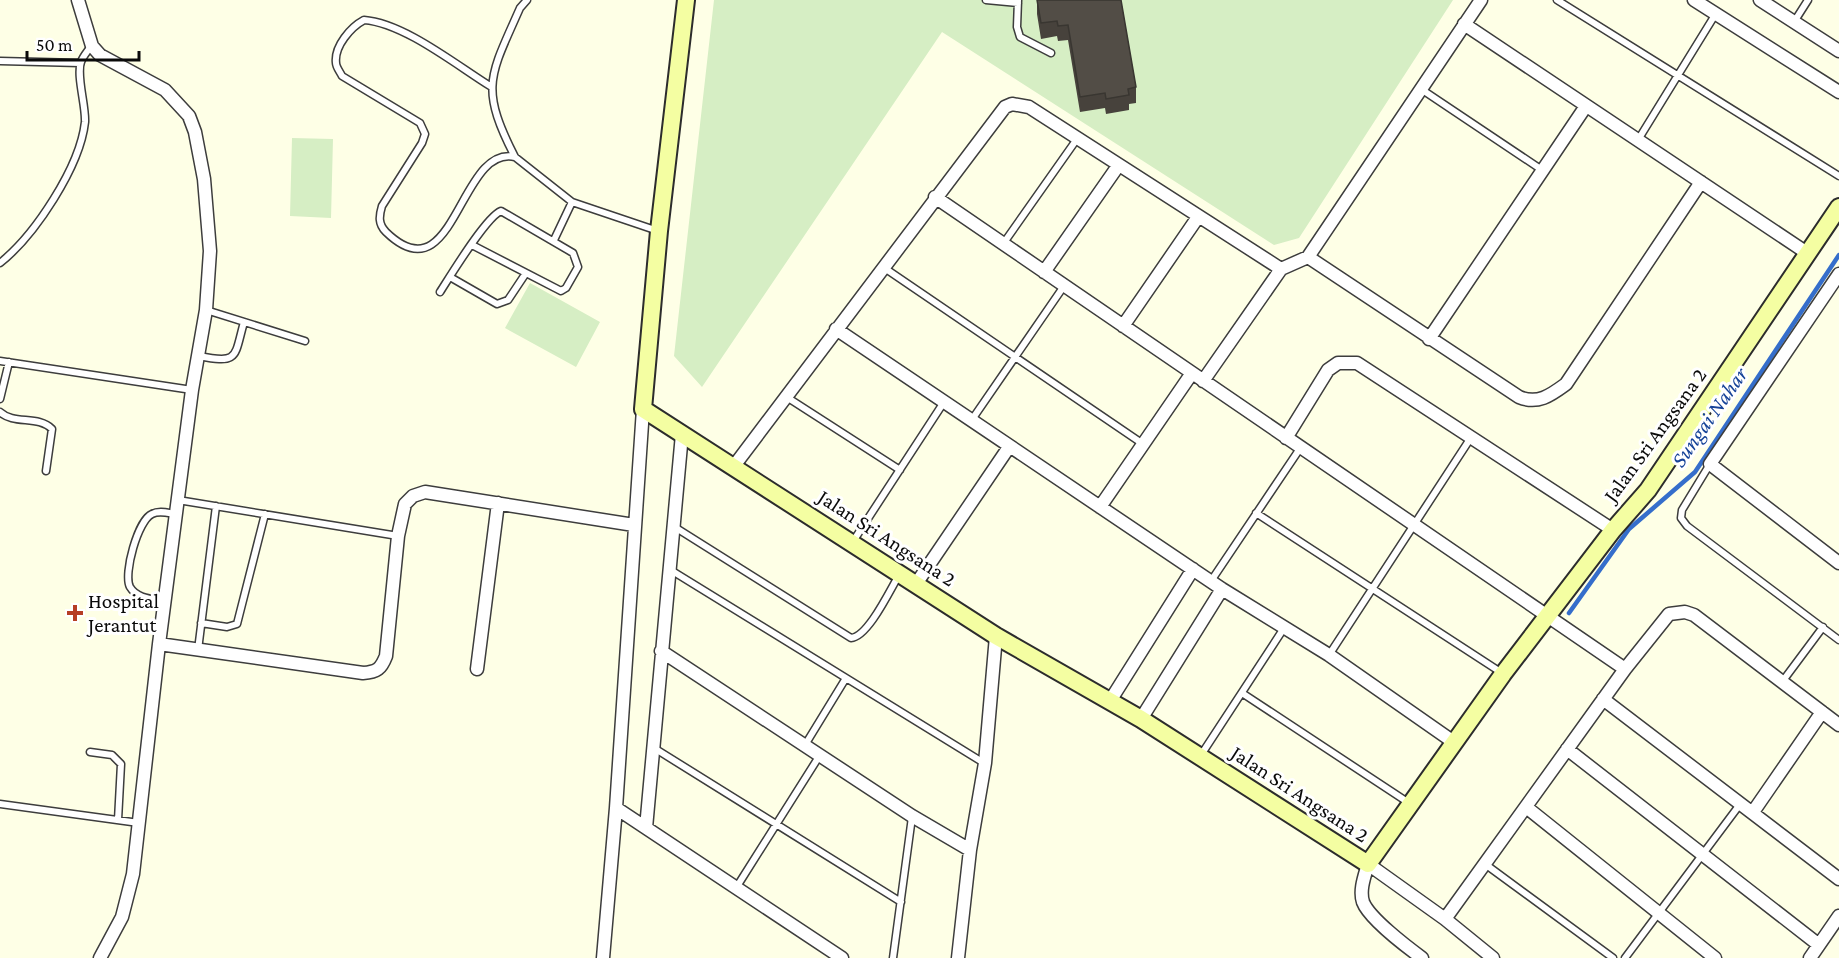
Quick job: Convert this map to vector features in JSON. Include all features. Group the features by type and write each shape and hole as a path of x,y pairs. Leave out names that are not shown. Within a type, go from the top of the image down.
{"street":[{"path":"78,0 92,46 100,55 165,90 189,116 199,156 208,220 209,273 206,310 177,500 133,874 122,917 100,958"},
{"path":"603,958 616,808 643,409 659,231 686,0"},
{"path":"1203,381 1281,269 1308,256 1481,0"},
{"path":"1694,0 1839,92"},
{"path":"1760,0 1839,51"},
{"path":"1464,24 1807,253"},
{"path":"734,466 934,197 1005,107 1012,104 1029,107 1281,269"},
{"path":"1429,339 1586,106"},
{"path":"1044,272 1118,166"},
{"path":"1308,256 1429,339 1527,401 1551,396 1566,384 1701,182"},
{"path":"934,197 1625,669"},
{"name":"Jalan Sri Angsana 2","path":"643,409 996,636 1141,719 1368,864 1547,615 1613,530 1648,490 1839,207"},
{"path":"1124,326 1198,217"},
{"path":"1839,274 1710,464 1839,563"},
{"path":"836,329 1222,589 1329,655 1455,743"},
{"path":"1287,438 1328,370 1338,363 1347,362 1365,367 1613,530"},
{"path":"1100,507 1192,373"},
{"path":"646,828 682,434"},
{"path":"916,584 1009,447"},
{"path":"159,644 363,673 375,672 382,667 386,656 398,536 405,504 413,496 425,492 634,525"},
{"path":"477,669 498,503"},
{"path":"1110,701 1193,569"},
{"path":"1141,719 1222,589"},
{"path":"1445,919 1625,669 1669,614 1685,612 1839,725"},
{"path":"958,958 970,850 985,763 996,636"},
{"path":"661,651 912,816 970,850"},
{"path":"1604,699 1839,879"},
{"path":"1753,812 1822,712"},
{"path":"1567,749 1819,945"},
{"path":"1526,807 1715,958"},
{"path":"616,808 842,958"},
{"path":"1422,958 1396,939 1363,903 1362,890 1368,864 1445,919 1493,958"},
{"path":"1810,958 1839,916"}],"lane":[{"path":"515,157 499,123 490,86 493,68 520,8 527,0"},
{"path":"986,0 1018,2 1017,27 1020,36 1051,53"},
{"path":"1557,0 1839,177"},
{"path":"1794,22 1808,0"},
{"path":"1637,140 1715,15"},
{"path":"490,86 408,35 375,21 364,20 352,27 338,51 336,63 342,76 423,127 422,143 382,206 379,216 385,231 400,242 417,249 438,241 492,160 507,155 515,157 572,202 659,231"},
{"path":"0,263 32,232 46,211 83,136 85,119 80,63 92,46"},
{"path":"0,61 80,63"},
{"path":"1420,89 1542,170"},
{"path":"1003,244 1077,139"},
{"path":"554,240 572,202"},
{"path":"440,292 472,245 495,213 501,211 573,253 578,261 578,267 566,288 561,291 472,245"},
{"path":"883,267 1143,444"},
{"path":"450,277 497,304 508,300 525,273"},
{"path":"971,421 1064,286"},
{"path":"206,310 306,341"},
{"path":"198,356 220,360 231,358 235,353 244,322"},
{"path":"0,361 192,390"},
{"path":"0,399 9,362"},
{"path":"785,396 900,470"},
{"path":"852,543 944,402"},
{"path":"0,412 9,417 40,422 51,429 46,471"},
{"path":"1329,655 1472,436"},
{"path":"1210,581 1301,447"},
{"path":"1710,464 1682,510 1681,518 1687,526 1839,640"},
{"path":"177,500 398,536"},
{"path":"198,650 216,506"},
{"path":"164,601 139,595 130,588 129,582 134,547 139,528 145,518 157,512 176,514"},
{"path":"1256,513 1503,674"},
{"path":"201,623 233,627 241,618 265,514"},
{"path":"672,526 851,638 856,638 865,631 900,573"},
{"path":"668,568 985,763"},
{"path":"1781,683 1823,627"},
{"path":"1200,756 1284,628"},
{"path":"805,745 846,678"},
{"path":"1242,693 1411,804"},
{"path":"653,748 901,902"},
{"path":"90,752 112,755 121,764 118,820"},
{"path":"736,888 820,755"},
{"path":"1625,958 1741,803"},
{"path":"0,804 139,823"},
{"path":"893,958 912,816"},
{"path":"1485,864 1613,958"}],"green space":[{"path":"714,0 1453,0 1299,238 1274,245 942,32 702,387 674,356"},
{"path":"292,138 333,139 331,218 290,216"},
{"path":"530,283 600,322 576,367 505,328"}],"building":[{"path":"1037,0 1121,0 1136,87 1128,89 1129,95 1106,99 1105,93 1080,97 1068,25 1058,26 1057,21 1041,23"}],"waterway":[{"name":"Sungai Nahar","path":"1569,613 1629,529 1695,472 1839,255"}],"place":[{"name":"Hospital Jerantut","path":"75,613"}]}
